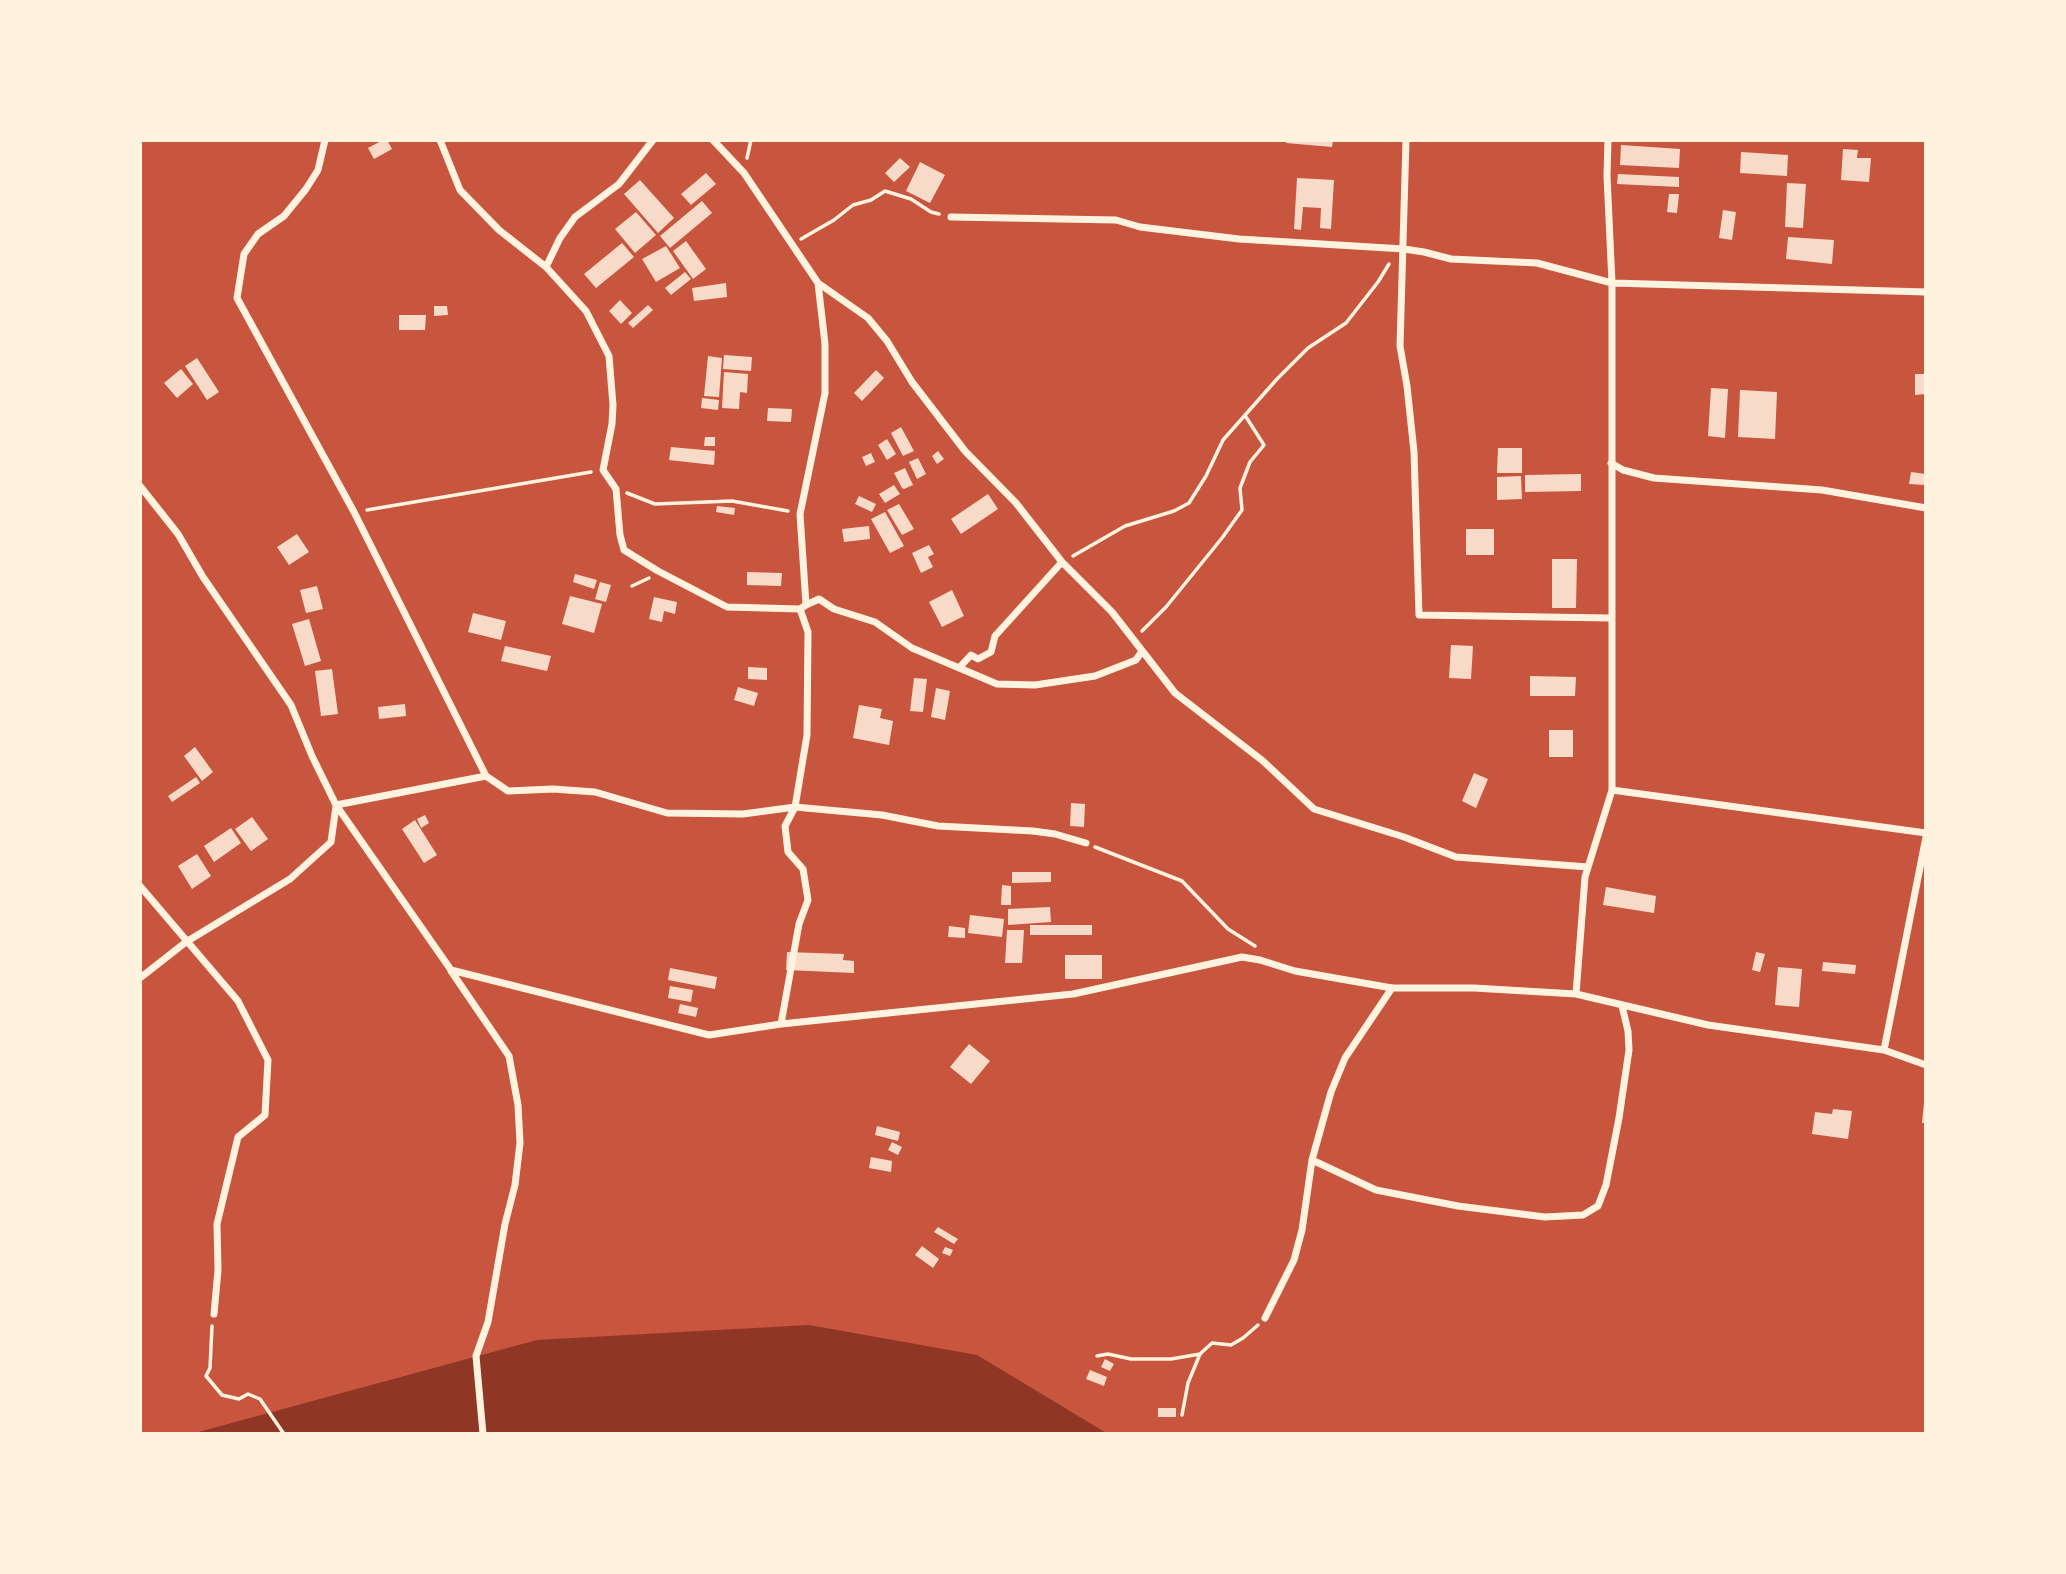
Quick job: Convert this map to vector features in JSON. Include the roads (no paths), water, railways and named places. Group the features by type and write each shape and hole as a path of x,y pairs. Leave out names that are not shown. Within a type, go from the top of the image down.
{"street":[{"path":"326,140 318,170 306,189 284,216 258,234 244,254 237,298 354,512 486,776 508,791 553,789 595,792 667,813 743,814 794,807 881,815 938,826 1033,831 1086,843"},
{"path":"440,140 460,190 499,230 546,267 586,311 609,356 612,424 603,470 616,489 624,550 657,571 727,607 803,607 819,599 834,609 875,622 912,648 997,684 1035,685 1095,676 1136,660 1142,651"},
{"path":"546,267 559,238 575,217 619,184 653,140"},
{"path":"713,140 744,173 818,283 868,318 887,341 912,382 965,451 1016,503 1062,562 1112,612 1175,693 1263,761 1314,809 1404,837 1456,858 1588,867"},
{"path":"1406,140 1400,346 1408,386 1414,452 1419,615 1610,618"},
{"path":"1576,994 1585,877 1612,790 1612,283 1608,140"},
{"path":"951,217 1116,219 1140,227 1239,239 1404,250 1451,259 1537,263 1612,283 1926,292"},
{"path":"781,1024 799,924 808,900 803,869 788,852 785,826 794,807 807,724 808,632 803,607 800,514 825,393 825,344 818,283"},
{"path":"1611,463 1623,470 1654,478 1822,490 1926,508"},
{"path":"140,486 178,534 202,577 291,705 336,805 509,1056 518,1105 520,1143 515,1185 505,1224 488,1322 477,1356 483,1434"},
{"path":"959,668 971,655 978,659 991,652 995,636 1062,562"},
{"path":"336,805 486,776"},
{"path":"1612,790 1926,835 1884,1050"},
{"path":"140,978 186,942 290,879 331,842 336,805"},
{"path":"140,886 238,1002 268,1060 265,1115 237,1137 217,1224 218,1270 214,1314"},
{"path":"451,970 709,1035 781,1024 1073,994 1242,957 1295,971 1392,988 1474,988 1576,994 1708,1025 1884,1050 1926,1065"},
{"path":"1265,1318 1294,1260 1302,1230 1312,1160 1331,1092 1345,1058 1392,988"},
{"path":"1312,1160 1376,1190 1458,1206 1545,1217 1583,1214 1598,1206 1606,1185 1619,1118 1629,1050 1622,1006"}]}
